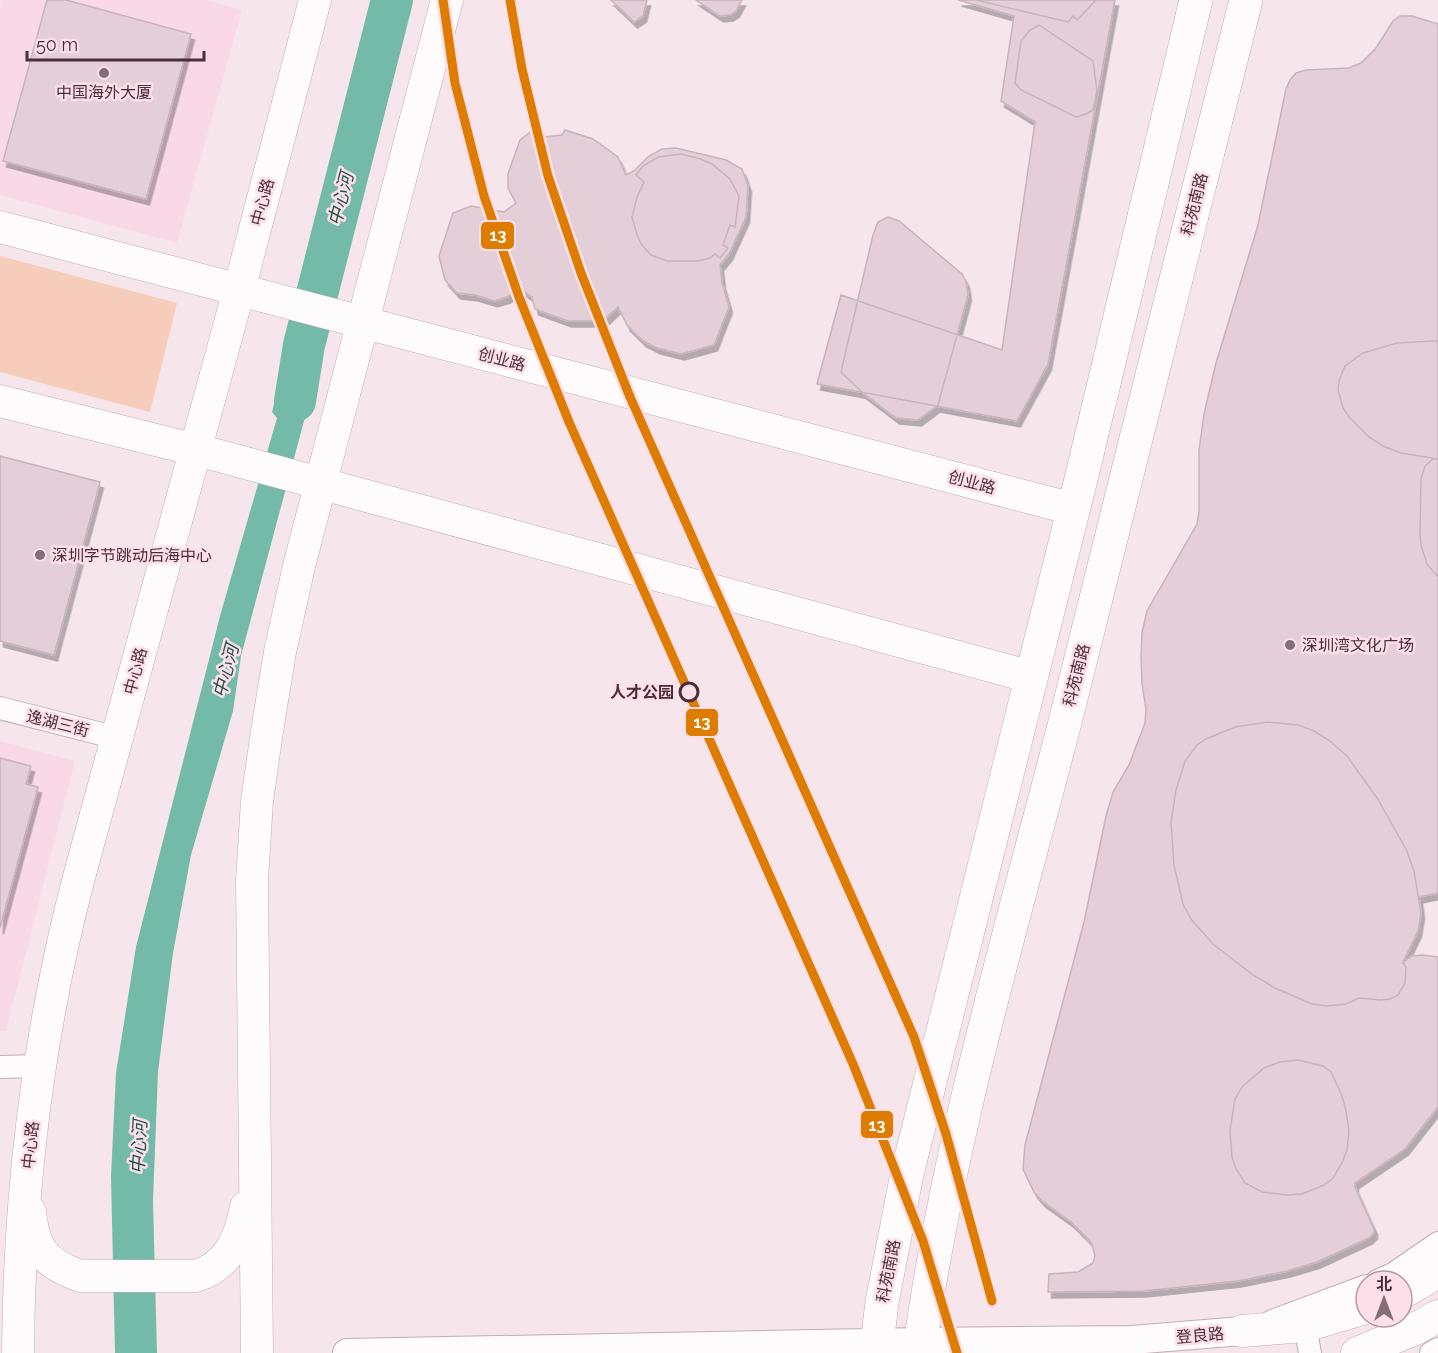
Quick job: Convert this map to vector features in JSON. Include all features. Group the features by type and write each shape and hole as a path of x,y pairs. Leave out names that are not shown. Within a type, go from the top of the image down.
{"main road":[{"name":"中心路","path":"18,1353 21,1245 29,1157 39,1066 53,985 67,923 117,738 208,453 249,293 315,0"},
{"path":"257,1353 252,880 257,801 289,607 315,482 355,321 447,0"},
{"name":"科苑南路","path":"876,1348 882,1302 907,1174 1073,509 1196,0"},
{"name":"科苑南路","path":"920,1347 934,1246 976,1059 1064,725 1246,0"},
{"name":"创业路","path":"0,227 1073,509"},
{"path":"0,400 208,453 1031,677"},
{"path":"29,1157 33,1235 40,1250 51,1262 65,1271 80,1276 195,1276 207,1273 228,1256 237,1242 243,1221 255,1143"},
{"path":"1414,1286 1438,1272"},
{"name":"登良路","path":"1242,1331 1308,1340 1354,1315"},
{"path":"1357,1353 1415,1329 1438,1316"}],"street":[{"name":"逸湖三街","path":"0,708 117,738"},
{"path":"0,1067 39,1066"},
{"path":"1400,1269 1438,1243"},
{"path":"1242,1331 1354,1290"},
{"name":"登良路","path":"347,1353 920,1347 1132,1340 1242,1331"},
{"path":"1431,1353 1438,1349"}],"shaded area":[{"path":"2,0 207,0 242,10 177,243 0,195 0,9"},
{"path":"0,256 177,303 150,412 0,372"},
{"path":"0,741 75,761 6,1031 0,1031"}],"water":[{"path":"290,341 323,350 241,656 233,711 191,855 173,953 158,1072 153,1201 157,1353 115,1353 111,1176 116,1073 136,947 220,616 277,418 272,412"}],"building":[{"name":"中国海外大厦","path":"47,0 66,0 191,34 146,199 3,161"},
{"path":"611,0 647,0 643,16 634,22"},
{"path":"696,0 742,0 736,11 730,15 720,16"},
{"path":"958,0 1115,0 1048,364 1017,421 817,384 841,295 1002,350 1035,122 1001,101 1014,16"},
{"path":"976,0 1096,0 1077,20 1073,16 1068,22"},
{"name":"深圳湾文化广场","path":"1400,16 1412,16 1438,24 1438,893 1419,897 1421,913 1418,931 1403,962 1412,956 1438,957 1438,1107 1405,1149 1355,1183 1374,1229 1374,1233 1369,1238 1317,1262 1238,1281 1143,1291 1048,1292 1049,1274 1078,1272 1093,1263 1095,1256 1092,1244 1087,1238 1034,1192 1023,1169 1025,1145 1084,922 1106,816 1113,792 1129,765 1145,723 1146,709 1141,658 1142,632 1147,611 1197,524 1199,450 1204,414 1216,363 1258,225 1286,89 1296,73 1306,70 1349,68 1361,63 1376,48 1393,21"},
{"path":"1039,25 1093,61 1097,91 1093,110 1076,117 1021,90 1015,83 1021,41 1030,30"},
{"path":"565,130 593,139 618,157 626,175 634,171 649,156 662,149 676,148 726,160 742,169 748,186 746,217 729,254 720,265 722,283 729,307 714,345 681,354 657,348 643,341 627,325 618,307 603,321 568,321 535,309 532,297 520,289 507,297 494,301 475,295 457,293 445,280 439,256 453,213 471,206 504,212 516,203 508,188 508,174 520,140 532,131 535,138 562,135"},
{"path":"681,154 712,164 730,179 739,196 735,227 730,225 723,245 728,248 720,258 715,254 698,261 667,261 651,255 637,235 632,217 644,182 636,175 643,166 658,157"},
{"path":"888,217 899,221 962,274 968,295 938,405 918,420 896,418 863,393 841,372 873,235 878,222"},
{"path":"1438,341 1438,459 1401,453 1383,446 1369,437 1343,408 1338,390 1345,366 1363,353 1397,343"},
{"name":"深圳字节跳动后海中心","path":"0,456 100,482 54,655 0,641"},
{"path":"1433,459 1438,459 1438,577 1427,564 1420,533 1421,479 1425,466"},
{"path":"1267,722 1298,725 1314,731 1347,756 1377,798 1406,849 1414,871 1421,913 1418,931 1403,962 1406,968 1405,983 1398,995 1390,999 1359,998 1346,1004 1327,1006 1312,1004 1275,988 1253,975 1213,944 1191,919 1183,904 1174,865 1171,823 1176,790 1185,761 1197,745 1206,739 1235,727"},
{"path":"0,758 31,766 26,784 38,787 0,928"},
{"path":"1298,1060 1323,1066 1331,1072 1346,1111 1349,1131 1347,1150 1333,1178 1324,1185 1302,1194 1262,1192 1245,1183 1232,1157 1230,1131 1235,1099 1242,1087 1264,1068 1280,1062"}],"waterway":[{"name":"中心河","path":"295,401 304,345 392,0"}],"transit line":[{"name":"13","path":"443,0 455,83 484,196 519,297 569,422 853,1064 923,1241 957,1353"},
{"name":"13","path":"510,0 522,69 548,176 581,273 630,397 914,1037 946,1134 992,1301"}],"place":[{"name":"中国海外大厦","path":"104,73"},
{"name":"深圳字节跳动后海中心","path":"40,555"},
{"name":"深圳湾文化广场","path":"1290,645"},
{"name":"人才公园","path":"689,692"}]}
